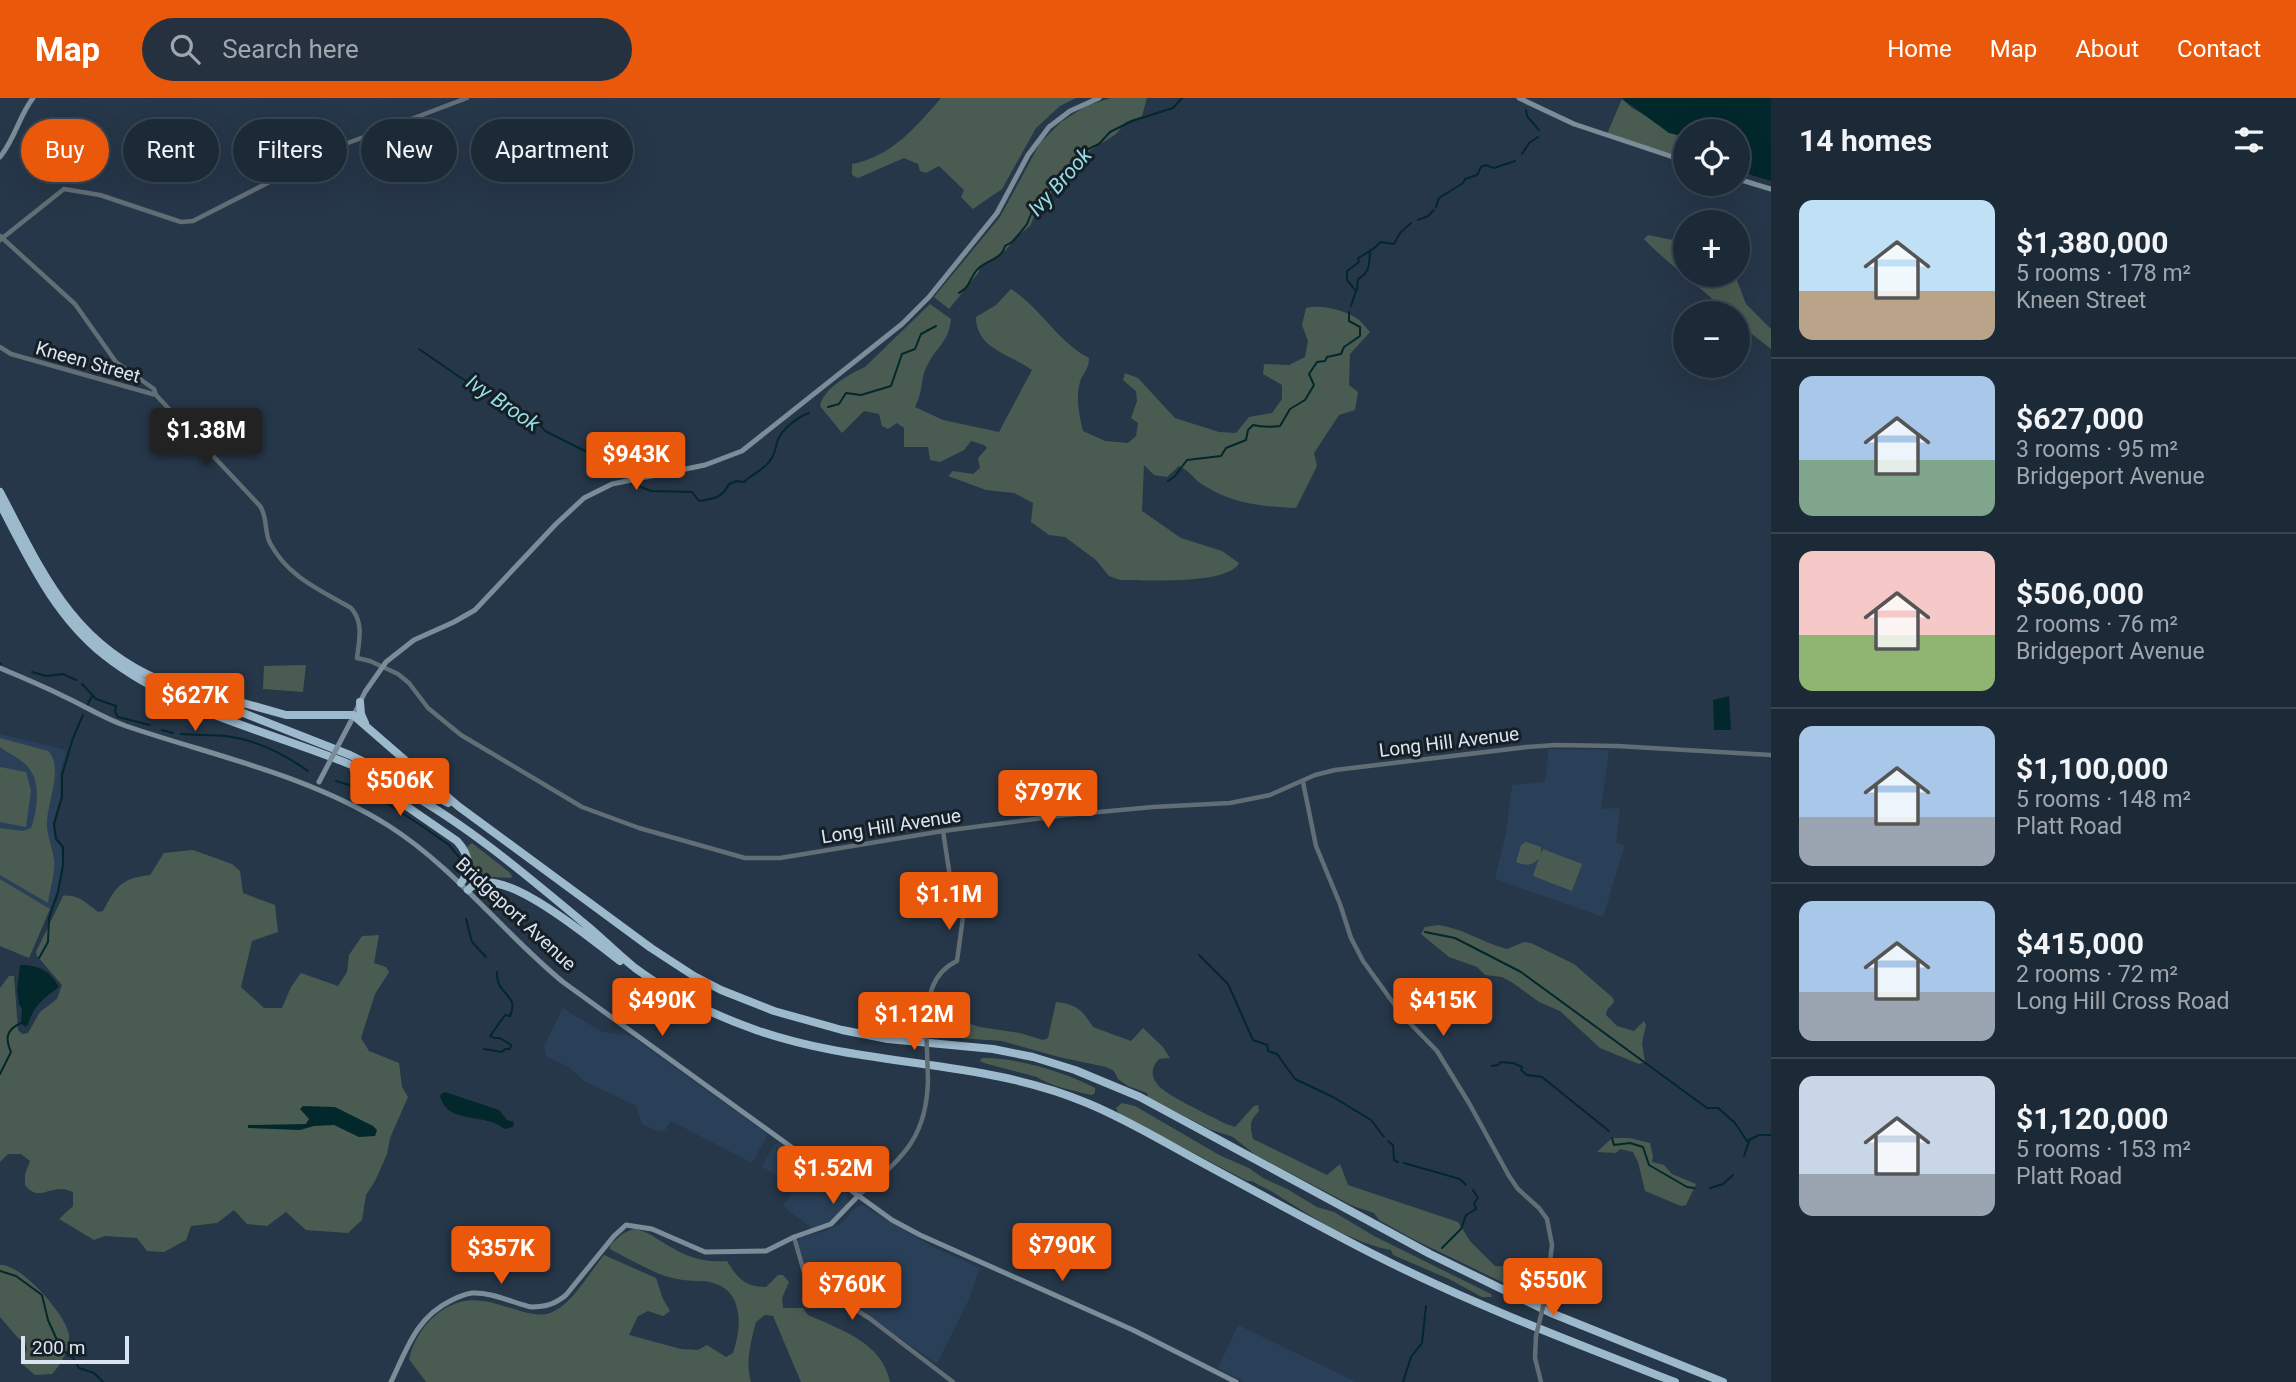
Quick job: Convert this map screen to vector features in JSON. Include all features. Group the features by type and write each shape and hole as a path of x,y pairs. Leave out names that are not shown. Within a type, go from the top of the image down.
{"highway":[{"path":"0,492 55,593 81,629"},
{"path":"0,504 44,587 81,629 125,669 152,686 212,713 368,772 433,807 524,874 632,966"},
{"path":"92,640 158,679 350,755 424,790 486,826"},
{"path":"158,679 279,714 352,719 367,726 445,795 486,826 651,948 694,976 729,994 774,1012 842,1030 888,1039 993,1049 1033,1057 1075,1070 1140,1097 1430,1254 1551,1313 1723,1382"},
{"path":"360,702 361,714 367,726"},
{"path":"326,756 369,779 457,841 466,852 468,860 465,886 490,882 521,891 621,961 713,1013 791,1041 860,1056 1012,1078 1077,1099 1130,1124 1419,1277 1549,1333 1675,1382"}],"main road":[{"path":"0,157 12,141 23,113 33,98"},
{"path":"318,785 360,702 382,666 414,640 475,610 572,508 596,490 627,480 715,463 755,442 916,311 997,213 1028,155 1049,127 1070,111 1099,98"},
{"path":"1519,98 1573,124 1673,157"},
{"path":"1750,183 1771,189"},
{"name":"Bridgeport Avenue","path":"0,668 109,720 318,785 392,828 465,886 517,941 563,982 857,1197 920,1235 1133,1330 1236,1382"},
{"path":"391,1382 422,1321 440,1306 462,1295 473,1293 531,1307 558,1302 626,1225 652,1229 697,1251 714,1254 766,1251 794,1237 831,1224 857,1197"}],"street":[{"path":"156,395 154,389 110,355 75,304 0,238 64,189 100,195 181,222 193,221 340,146 467,98"},
{"name":"Kneen Street","path":"0,347 11,354 156,395 260,506 266,519 270,544 298,578 351,608 356,614 359,629 357,658"},
{"name":"Long Hill Avenue","path":"357,658 382,666 409,683 428,708 461,735 582,807 664,836 745,858 780,858 943,831 1066,816 1230,803 1270,795 1315,775 1335,771 1527,747 1617,746 1771,755"},
{"path":"1303,782 1316,846 1340,904 1350,938 1402,1015 1437,1051 1469,1102 1509,1176 1547,1219 1552,1245 1546,1294 1536,1336 1535,1358 1541,1382"},
{"path":"857,1197 911,1146 925,1116 928,1079 926,1024 932,987 942,970 957,961 962,926 961,906 950,877 943,831"},
{"path":"794,1237 804,1272 810,1281 869,1318 953,1382"}],"shaded area":[{"path":"941,98 1076,98 1060,106 1036,128 1002,189 973,209 961,197 964,190 939,166 926,173 920,171 918,164 904,158 858,178 852,175 852,164 891,148 912,130"},
{"path":"1111,98 1147,98 1142,116 1126,122 1116,134 1085,154 1038,208 1030,226 1015,238 1006,250 979,267 979,272 949,309 934,297 1000,217 1040,143 1061,122 1086,106"},
{"path":"1621,98 1771,98 1771,181 1750,175 1750,119 1673,119 1673,134"},
{"path":"1622,99 1632,108 1673,130 1673,157 1607,134"},
{"path":"1648,235 1673,240 1673,265 1654,249 1644,239"},
{"path":"1698,287 1740,287 1745,301 1714,301"},
{"path":"1011,289 1031,305 1068,343 1089,358 1078,391 1080,418 1083,431 1105,441 1128,443 1136,436 1138,423 1131,418 1137,401 1136,391 1123,380 1125,373 1138,378 1175,418 1219,432 1236,433 1249,417 1272,413 1282,399 1282,385 1263,374 1264,364 1289,365 1305,357 1308,341 1302,325 1306,308 1312,307 1325,307 1346,313 1358,319 1370,332 1350,354 1349,385 1358,392 1355,410 1339,415 1314,453 1317,466 1296,508 1235,500 1200,483 1179,466 1167,477 1154,475 1144,465 1142,511 1181,538 1222,551 1239,563 1232,570 1203,578 1120,580 1109,576 1096,560 1065,537 1049,535 1031,522 1033,503 1014,493 986,490 948,476 953,471 973,474 980,468 978,458 987,448 984,445 971,441 964,450 940,462 930,460 928,447 904,447 904,428 897,423 888,429 882,426 879,414 864,411 842,433 820,406 831,388 865,367 930,304 951,319 950,327 926,369 915,407 943,420 999,432 1032,370 988,344 978,328 976,317 996,305"},
{"path":"1750,308 1771,329 1771,349 1750,332"},
{"path":"306,665 303,692 263,689 264,666"},
{"path":"1729,696 1731,730 1714,730 1713,700"},
{"path":"0,734 66,750 60,774 60,797 53,822 55,839 61,847 62,865 50,909 0,879"},
{"path":"0,738 48,751 53,758 55,777 47,827 54,864 48,903 0,875 0,828 23,831 31,828 37,794 30,769 0,747"},
{"path":"1549,749 1609,750 1601,809 1620,808 1616,843 1625,845 1603,917 1495,879 1506,833 1512,785 1545,782"},
{"path":"0,767 26,772 31,790 26,827 0,822"},
{"path":"1526,842 1541,847 1541,854 1543,849 1582,864 1572,891 1533,876 1539,858 1529,864 1516,862 1521,845"},
{"path":"472,843 509,872 511,878 474,874 467,847"},
{"path":"193,850 232,864 240,871 243,893 275,905 278,932 252,941 241,987 264,1008 282,1008 291,987 301,973 338,986 347,972 349,955 362,936 379,935 374,963 386,967 389,972 375,994 361,1038 369,1051 399,1063 402,1087 408,1097 390,1138 387,1154 366,1195 362,1220 348,1233 306,1230 286,1212 267,1226 247,1224 234,1210 217,1223 191,1226 186,1240 164,1252 147,1251 137,1238 105,1236 94,1240 59,1219 73,1206 73,1192 57,1189 38,1193 29,1190 25,1185 25,1174 30,1161 21,1154 8,1154 0,1162 0,988 9,976 14,976 18,1030 22,1034 28,1033 40,1012 57,999 62,985 36,952 63,896 77,898 98,912 103,911 120,885 150,875 164,853"},
{"path":"0,879 50,909 29,958 0,946"},
{"path":"1438,925 1456,929 1507,949 1524,942 1531,943 1574,964 1613,998 1614,1002 1606,1015 1617,1026 1634,1031 1644,1021 1646,1025 1642,1043 1645,1062 1639,1064 1600,1048 1560,1011 1539,1002 1502,977 1485,975 1477,967 1449,957 1421,934 1425,927"},
{"path":"20,965 43,970 52,976 59,987 40,1003 25,1027 21,1023 22,1009 17,990"},
{"path":"885,992 898,995 892,1004 894,1008 908,1008 909,1017 880,1011 861,1000 864,994"},
{"path":"1056,1002 1079,1009 1093,1027 1131,1041 1143,1028 1163,1047 1170,1058 1159,1059 1153,1071 1157,1084 1168,1093 1235,1127 1258,1105 1259,1111 1251,1124 1253,1139 1327,1175 1340,1164 1348,1185 1458,1222 1470,1241 1495,1266 1517,1267 1546,1279 1542,1298 1537,1299 1413,1239 1379,1220 1374,1213 1353,1206 1254,1154 1233,1137 1209,1129 1148,1097 1147,1093 1128,1086 1118,1079 1114,1071 1106,1067 1002,1041 930,1036 930,1020 934,1018 961,1021 1043,1040 1048,1038"},
{"path":"563,1008 602,1032 627,1035 635,1039 766,1133 767,1136 752,1163 671,1121 665,1130 657,1131 642,1124 636,1106 586,1082 568,1067 546,1056 544,1046"},
{"path":"982,1058 1009,1060 1055,1071 1095,1088 1095,1093 1092,1095 1063,1088 1037,1077 984,1063 980,1061"},
{"path":"445,1092 499,1110 507,1120 514,1122 513,1127 504,1129 488,1121 450,1111 440,1095"},
{"path":"1122,1103 1135,1106 1221,1156 1249,1168 1317,1207 1334,1212 1374,1236 1491,1294 1492,1297 1482,1297 1449,1279 1393,1255 1391,1250 1332,1228 1252,1181 1247,1181 1119,1114 1116,1108"},
{"path":"303,1106 335,1107 373,1126 377,1130 375,1136 359,1137 334,1125 300,1130 248,1128 248,1125 306,1124 309,1119 300,1109"},
{"path":"1612,1138 1630,1138 1650,1143 1652,1162 1664,1165 1672,1174 1696,1184 1686,1205 1681,1206 1645,1191 1633,1152 1620,1149 1616,1153 1597,1152"},
{"path":"779,1143 847,1194 848,1203 842,1212 826,1224 811,1228 783,1206 794,1189 762,1166 775,1144"},
{"path":"862,1205 931,1246 980,1268 968,1301 937,1364 807,1275 798,1243 800,1237 825,1231 842,1223 855,1208"},
{"path":"634,1229 647,1233 691,1257 727,1261 738,1277 752,1285 766,1287 778,1275 783,1275 789,1282 782,1298 783,1308 803,1308 808,1315 858,1339 878,1357 886,1368 890,1382 801,1382 773,1316 765,1315 756,1322 751,1344 751,1382 426,1382 409,1359 423,1329 432,1318 449,1307 470,1300 490,1302 540,1315 550,1313 573,1296 604,1255 656,1278 670,1311 663,1316 648,1311 638,1316 629,1335 681,1349 698,1350 707,1345 726,1357 733,1353 739,1318 733,1297 726,1289 716,1284 665,1276 610,1249 618,1238"},
{"path":"0,1265 19,1272 31,1281 52,1304 66,1326 69,1340 66,1351 52,1374 35,1375 21,1363 27,1349 25,1342 18,1338 0,1317"},
{"path":"1238,1325 1356,1382 1244,1382 1218,1368"}],"waterway":[{"name":"Ivy Brook","path":"959,293 979,267 1000,255 1005,246 1020,233 1033,209 1071,170 1082,152 1099,144 1110,132 1132,121 1173,108 1182,98"},
{"path":"1526,110 1527,116 1539,130"},
{"path":"1522,154 1529,143 1538,137"},
{"path":"1436,207 1439,198 1465,179 1477,175 1481,167 1485,165 1494,168 1515,161"},
{"path":"1418,220 1434,210"},
{"path":"1351,306 1356,291 1347,280 1347,271 1359,262 1358,258 1380,242 1394,244 1400,233 1411,223"},
{"path":"1357,290 1358,279 1368,267 1370,250"},
{"path":"1168,481 1187,460 1221,456 1226,448 1246,440 1248,430 1253,425 1280,426 1290,409 1305,400 1314,385 1309,374 1317,362 1341,354 1344,347 1360,336 1360,327 1349,321 1349,312"},
{"name":"Ivy Brook","path":"828,407 839,404 846,393 861,395 891,386 902,354 915,349 921,334 936,326"},
{"name":"Ivy Brook","path":"419,349 461,378 538,422 545,431 627,472"},
{"name":"Ivy Brook","path":"638,486 651,491 692,492 699,501 717,497 729,484 744,482 766,465 774,455 782,433 809,413"},
{"path":"32,672 46,676 63,674 76,680"},
{"path":"82,684 96,699 116,706 118,717 150,725"},
{"path":"87,706 92,696"},
{"path":"39,958 48,942 49,918 63,865 63,847 56,839 54,824 62,797 62,775 83,715"},
{"path":"162,730 173,733"},
{"path":"181,734 226,736 249,741 280,754 308,771"},
{"path":"336,781 366,790 449,845 459,857"},
{"path":"466,919 472,942 486,957"},
{"path":"1425,932 1455,938 1521,972 1707,1108 1718,1108 1735,1123 1747,1141 1759,1135 1771,1135"},
{"path":"1199,955 1228,984 1253,1040 1267,1045 1268,1051 1277,1054 1295,1079 1333,1097 1371,1120 1384,1137"},
{"path":"484,1049 502,1052 510,1049 511,1045 500,1038 490,1036 505,1015 510,1016 512,1010 512,1001 499,984 497,972"},
{"path":"0,1074 11,1052 8,1035 21,1023"},
{"path":"1492,1066 1501,1062 1513,1063 1522,1067 1521,1070 1527,1075 1542,1077 1609,1131"},
{"path":"1612,1138 1614,1145 1630,1143 1643,1147 1649,1165 1687,1187 1694,1188"},
{"path":"1388,1141 1393,1145 1394,1160 1398,1162"},
{"path":"1744,1156 1749,1141"},
{"path":"1404,1163 1460,1179 1466,1185"},
{"path":"1710,1188 1723,1184 1733,1175"},
{"path":"1442,1248 1461,1229 1466,1215 1476,1209 1474,1203 1478,1198 1473,1190"},
{"path":"0,1271 16,1276 42,1295 48,1320 61,1349 73,1358 79,1368 94,1373 103,1382"},
{"path":"1403,1382 1411,1357 1422,1343 1426,1306"}]}
